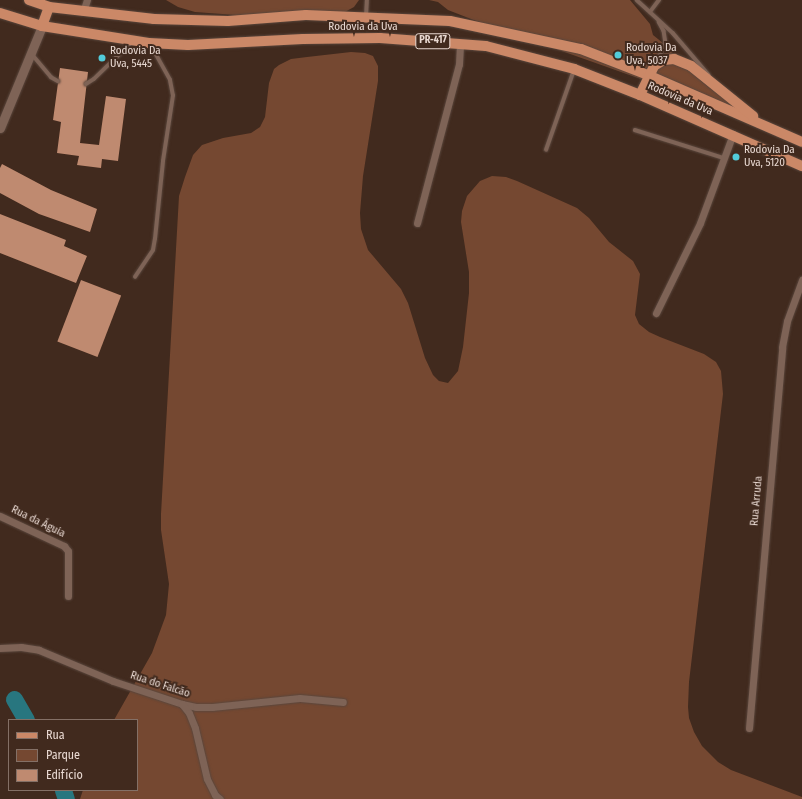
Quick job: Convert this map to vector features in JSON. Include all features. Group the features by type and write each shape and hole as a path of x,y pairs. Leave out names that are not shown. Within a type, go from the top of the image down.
{"main road":[{"name":"Rodovia da Uva","path":"29,0 48,7 162,20 228,21 306,15 450,21 581,49 648,75 802,142"},
{"path":"42,26 48,7"},
{"name":"Rodovia da Uva","path":"0,13 42,26 149,43 188,45 303,39 380,38 486,46 574,69 733,134 802,166"},
{"path":"640,95 648,75 654,66 664,60 674,59 691,66 764,125"}],"street":[{"path":"83,12 87,0"},
{"path":"0,128 42,26"},
{"path":"417,223 459,64 460,43"},
{"path":"656,313 700,223 733,134"},
{"name":"Rua Arruda","path":"749,728 782,348 787,321 802,280"},
{"name":"Rua da Águia","path":"0,516 64,546 68,551 68,596"},
{"name":"Rua do Falcão","path":"0,648 21,647 39,650 112,681 182,704 196,707 212,707 300,698 343,702"},
{"path":"182,704 189,713 195,728 207,779 215,795 220,799"}],"lane":[{"path":"366,18 367,0"},
{"path":"637,0 673,33 727,96"},
{"path":"650,12 659,0"},
{"path":"654,66 662,56 666,43 664,31 658,20"},
{"path":"86,84 94,79 134,41"},
{"path":"135,277 153,250 162,161 173,96 170,80 149,43"},
{"path":"31,53 51,77 58,81"},
{"path":"546,150 574,69"},
{"path":"635,130 724,158"}],"green space":[{"path":"166,0 359,0 354,7 343,13 249,16 195,12 178,7"},
{"path":"429,0 630,0 650,24 653,35 679,56 701,81 738,109 672,90 471,19 448,10 438,2"},
{"path":"351,52 365,53 373,56 378,66 378,81 363,176 360,213 361,229 368,250 401,289 408,303 425,358 433,375 439,381 448,383 458,371 463,347 469,293 469,272 461,222 462,211 467,196 480,181 492,176 506,177 517,181 577,208 589,218 609,242 633,261 640,274 635,315 639,324 649,332 704,354 716,362 721,371 723,394 689,682 689,718 694,732 702,746 718,762 731,770 802,797 802,799 80,799 83,791 138,791 138,719 115,719 152,653 166,615 169,584 161,530 161,514 179,196 193,155 202,145 223,138 251,133 260,127 265,117 269,83 274,69 291,59"}],"building":[{"path":"60,68 88,72 80,143 99,145 106,96 126,99 118,161 102,159 101,168 77,165 79,156 57,153 61,122 53,120"},
{"path":"2,164 51,190 97,209 90,232 39,214 0,193 0,168"},
{"path":"0,214 66,240 64,246 87,256 76,283 0,253"},
{"path":"81,280 121,295 97,357 57,342"}],"waterway":[{"path":"14,699 25,719"},
{"path":"63,791 66,799"}],"place":[{"name":"Rodovia Da Uva, 5037","path":"618,55"},
{"name":"Rodovia Da Uva, 5445","path":"102,58"},
{"name":"Rodovia Da Uva, 5120","path":"736,157"}]}
